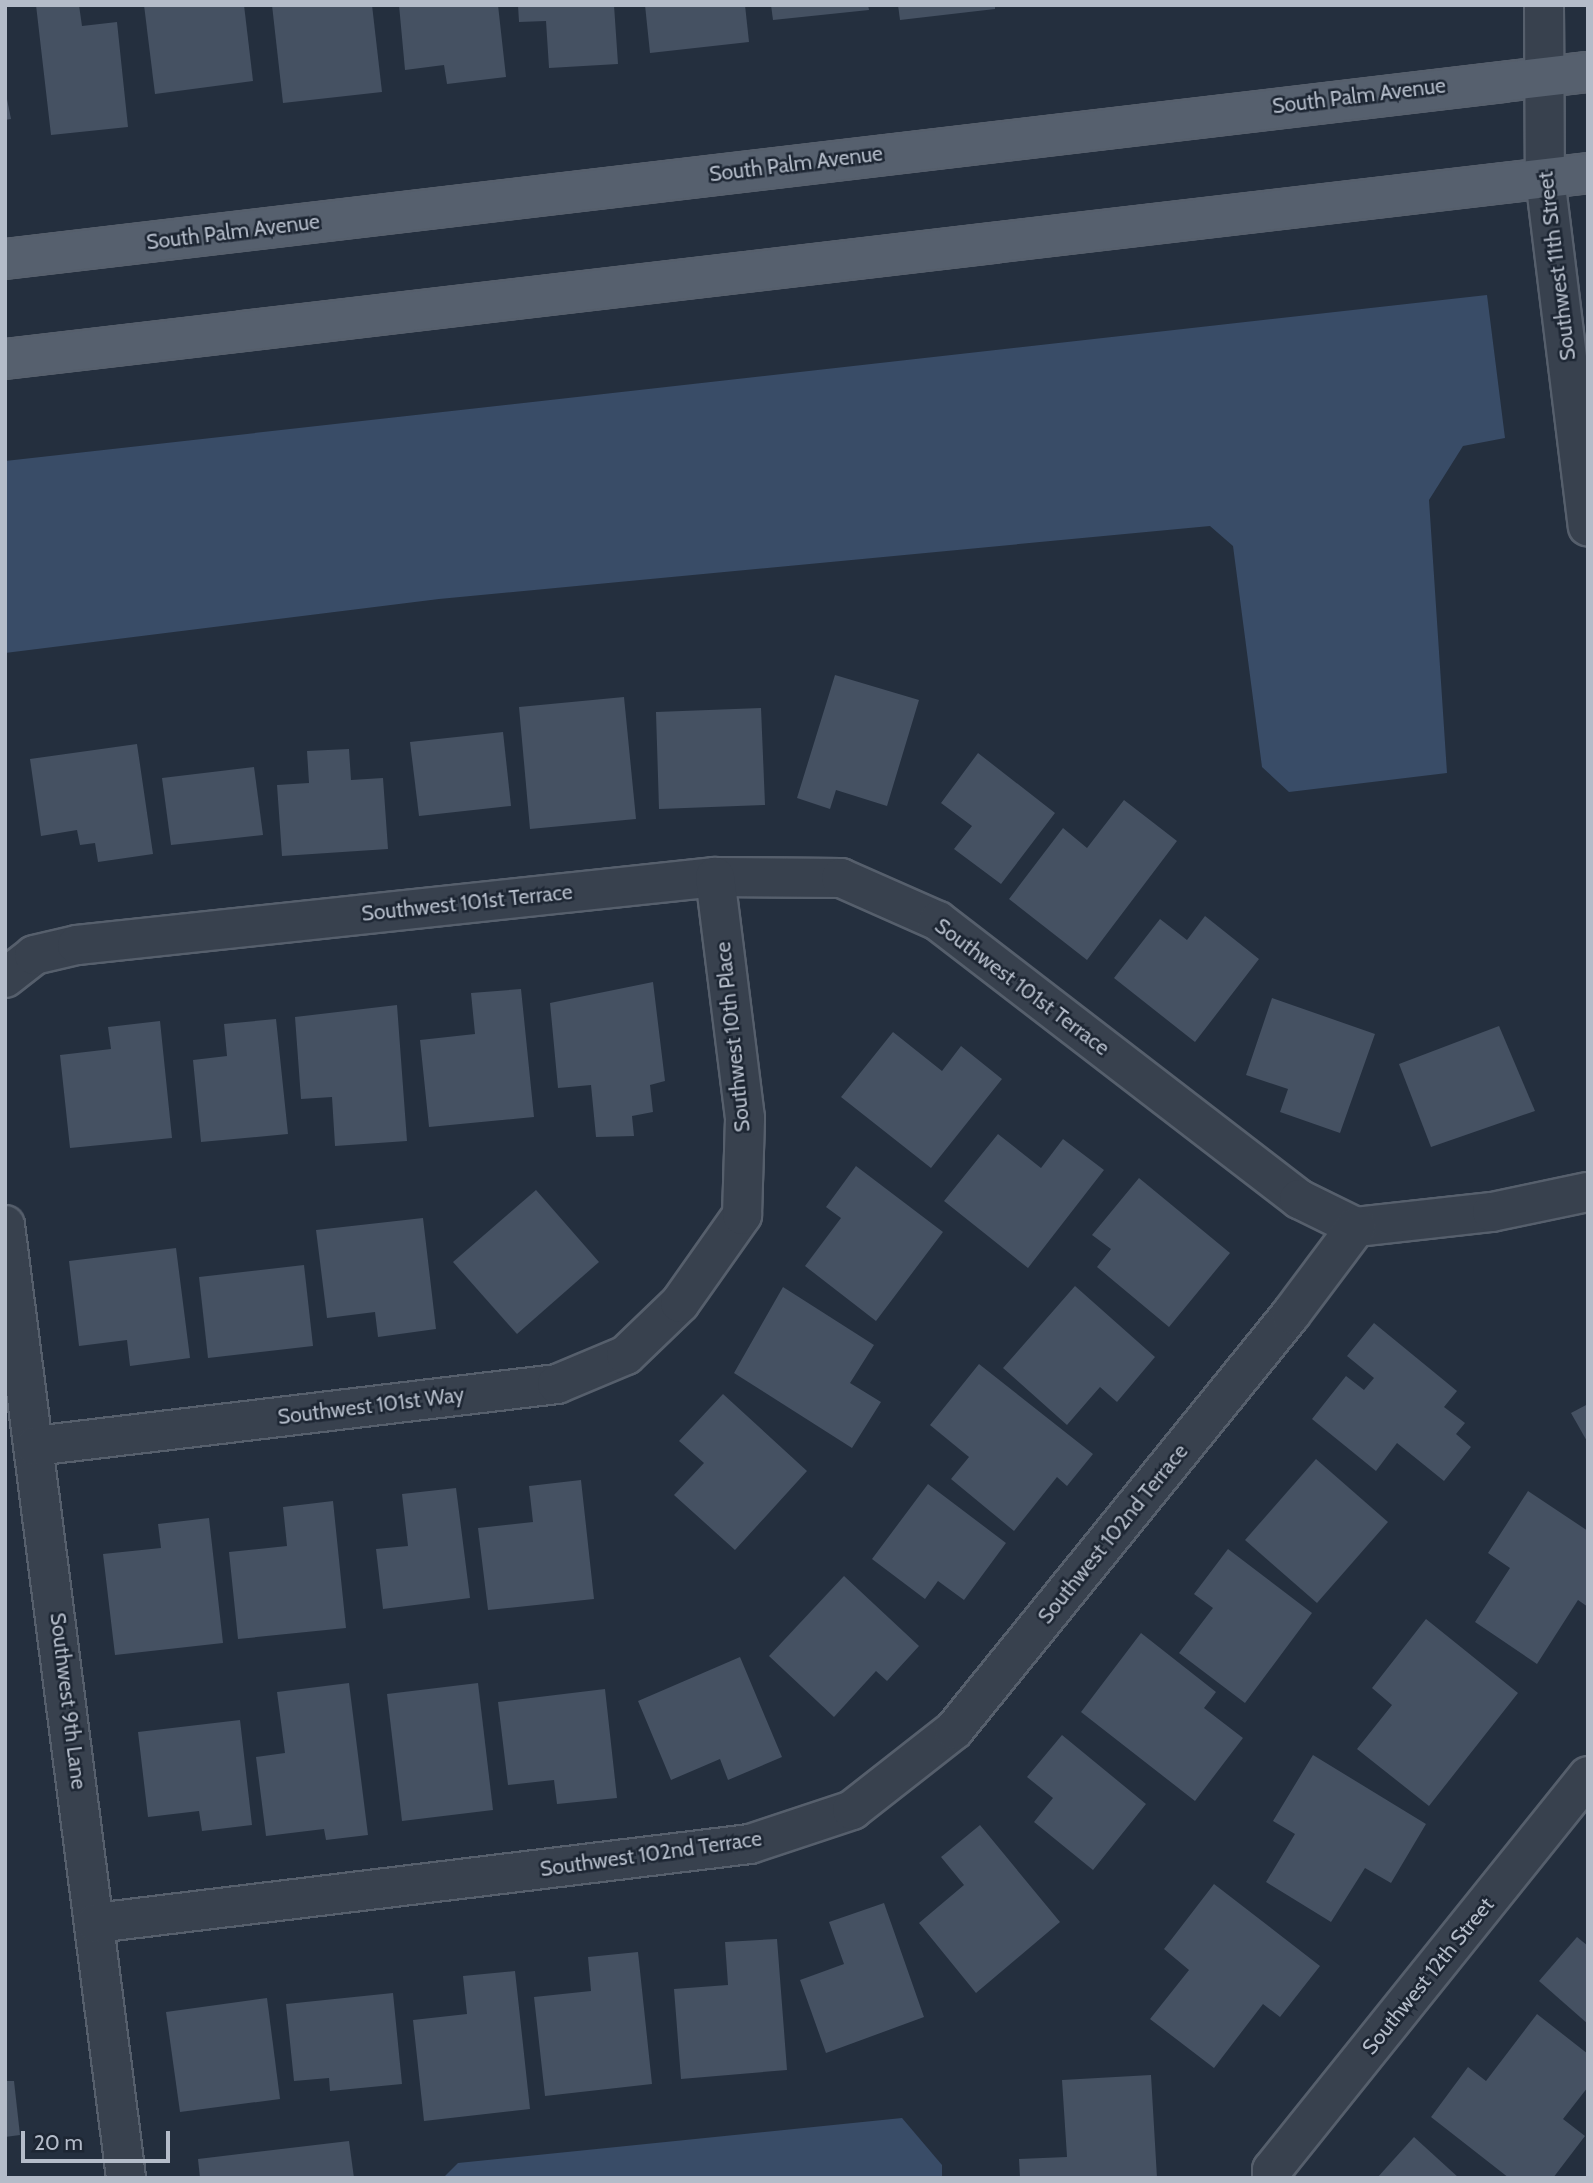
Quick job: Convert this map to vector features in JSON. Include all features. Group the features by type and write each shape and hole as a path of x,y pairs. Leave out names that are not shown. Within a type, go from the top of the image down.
{"main road":[{"name":"South Palm Avenue","path":"5,259 1588,72"},
{"path":"5,359 1588,173"}],"street":[{"name":"Southwest 11th Street","path":"1544,5 1541,77 1545,178 1588,526"},
{"name":"Southwest 101st Terrace","path":"19,966 77,945 715,877 841,878 938,921 1299,1199 1356,1227"},
{"name":"Southwest 10th Place","path":"680,1303 742,1216 745,1118 715,877"},
{"path":"1356,1227 1492,1212 1588,1192"},
{"name":"Southwest 9th Lane","path":"5,1225 96,1923 125,2178"},
{"name":"Southwest 102nd Terrace","path":"96,1923 750,1844 852,1810 954,1730 1356,1227"},
{"name":"Southwest 101st Way","path":"35,1446 557,1384 626,1355 680,1303"},
{"name":"Southwest 12th Street","path":"1272,2178 1272,2170 1588,1776"}],"water":[{"path":"1487,295 1505,438 1463,446 1429,500 1447,773 1289,792 1262,767 1233,546 1210,526 439,599 5,653 5,461"},
{"path":"902,2118 942,2165 942,2178 443,2178 458,2163"}],"building":[{"path":"36,5 79,5 82,26 117,22 128,127 51,135"},
{"path":"144,5 244,5 253,81 155,94"},
{"path":"272,5 372,5 382,92 283,103"},
{"path":"399,5 498,5 506,77 447,84 444,65 405,70"},
{"path":"518,5 614,5 618,64 549,68 546,21 519,22"},
{"path":"645,5 745,5 749,42 650,53"},
{"path":"771,5 868,5 869,10 773,20"},
{"path":"898,5 995,5 995,9 900,20"},
{"path":"5,89 11,119 5,120"},
{"path":"835,675 919,700 887,806 836,790 830,809 797,798"},
{"path":"624,697 636,819 530,829 519,707"},
{"path":"761,708 765,805 659,809 656,712"},
{"path":"503,732 511,806 419,816 410,742"},
{"path":"137,744 153,854 98,862 95,843 80,845 77,830 41,836 30,759"},
{"path":"349,749 351,780 383,778 388,849 282,856 277,785 309,783 307,751"},
{"path":"978,753 1055,813 1001,884 954,849 972,826 941,803"},
{"path":"254,767 263,835 171,845 162,778"},
{"path":"1124,800 1177,841 1087,960 1009,899 1063,828 1087,848"},
{"path":"1205,916 1259,959 1195,1042 1114,978 1160,919 1187,940"},
{"path":"653,982 665,1081 650,1085 653,1112 632,1116 634,1136 596,1137 591,1085 558,1088 550,1003"},
{"path":"521,989 534,1117 429,1127 420,1040 475,1034 471,993"},
{"path":"1272,998 1375,1034 1340,1133 1280,1112 1288,1089 1246,1075"},
{"path":"397,1005 407,1141 335,1146 332,1097 301,1099 295,1017"},
{"path":"276,1019 288,1134 201,1142 193,1060 227,1056 224,1024"},
{"path":"160,1021 172,1138 70,1148 60,1055 111,1049 108,1027"},
{"path":"1499,1026 1535,1111 1431,1147 1399,1064"},
{"path":"893,1032 942,1071 961,1046 1002,1079 931,1168 841,1097"},
{"path":"998,1134 1041,1168 1063,1139 1104,1170 1028,1268 944,1201"},
{"path":"856,1166 943,1232 876,1321 805,1266 841,1218 826,1207"},
{"path":"1139,1178 1230,1253 1169,1327 1097,1267 1111,1249 1092,1235"},
{"path":"536,1190 599,1262 517,1334 453,1262"},
{"path":"423,1218 436,1329 378,1337 375,1312 327,1318 316,1230"},
{"path":"176,1248 190,1358 130,1366 127,1340 79,1346 69,1261"},
{"path":"304,1265 313,1346 208,1358 199,1277"},
{"path":"1075,1286 1155,1357 1117,1402 1100,1387 1067,1425 1003,1368"},
{"path":"783,1287 874,1345 850,1383 881,1402 852,1448 734,1373"},
{"path":"1374,1323 1457,1391 1444,1407 1465,1423 1456,1434 1471,1447 1444,1481 1397,1443 1376,1471 1312,1419 1346,1376 1364,1390 1374,1378 1347,1356"},
{"path":"979,1364 1093,1454 1067,1486 1057,1477 1014,1531 951,1479 969,1457 930,1425"},
{"path":"723,1394 807,1471 735,1550 674,1495 704,1463 679,1441"},
{"path":"1588,1404 1588,1443 1571,1413"},
{"path":"1316,1459 1388,1522 1317,1603 1245,1540"},
{"path":"581,1480 594,1599 488,1610 478,1528 533,1522 529,1486"},
{"path":"928,1484 1006,1543 964,1600 938,1581 925,1599 872,1559"},
{"path":"456,1488 470,1598 383,1609 376,1549 408,1546 402,1494"},
{"path":"1528,1491 1588,1531 1588,1607 1578,1600 1537,1664 1475,1622 1510,1568 1488,1553"},
{"path":"333,1501 346,1628 238,1639 229,1552 287,1546 283,1507"},
{"path":"209,1518 223,1643 115,1655 103,1554 161,1548 158,1524"},
{"path":"1228,1549 1312,1613 1245,1703 1179,1653 1213,1608 1194,1594"},
{"path":"844,1576 919,1646 887,1681 876,1671 834,1717 769,1656"},
{"path":"1426,1619 1518,1693 1429,1806 1357,1749 1392,1705 1372,1688"},
{"path":"1141,1633 1216,1692 1204,1708 1243,1738 1195,1801 1081,1712"},
{"path":"740,1657 782,1757 728,1780 720,1759 671,1780 638,1701"},
{"path":"349,1683 368,1835 326,1840 324,1829 266,1836 256,1757 285,1753 277,1692"},
{"path":"478,1683 493,1810 402,1821 387,1694"},
{"path":"605,1689 617,1798 557,1804 554,1780 508,1785 498,1702"},
{"path":"240,1720 252,1825 202,1831 199,1811 148,1817 138,1732"},
{"path":"1062,1735 1146,1804 1093,1870 1034,1822 1053,1798 1027,1777"},
{"path":"1313,1755 1426,1824 1391,1883 1365,1868 1331,1922 1266,1882 1295,1834 1273,1821"},
{"path":"980,1825 1060,1922 976,1993 919,1923 964,1885 941,1857"},
{"path":"1214,1884 1320,1966 1280,2017 1263,2004 1214,2068 1150,2019 1189,1970 1164,1949"},
{"path":"884,1903 924,2017 826,2053 800,1980 844,1964 829,1922"},
{"path":"1577,1937 1588,1946 1588,2024 1539,1981"},
{"path":"777,1939 787,2070 681,2079 674,1989 728,1985 725,1942"},
{"path":"638,1952 652,2084 545,2096 534,1997 591,1991 588,1957"},
{"path":"515,1971 530,2109 424,2121 413,2020 467,2014 463,1976"},
{"path":"393,1993 402,2084 330,2091 329,2078 294,2081 286,2004"},
{"path":"267,1998 280,2099 180,2112 166,2012"},
{"path":"1537,2014 1588,2054 1588,2087 1563,2119 1585,2136 1553,2178 1509,2178 1431,2117 1468,2067 1486,2081"},
{"path":"1151,2075 1157,2178 1020,2178 1019,2159 1067,2157 1062,2080"},
{"path":"5,2081 14,2081 20,2135 5,2137"},
{"path":"1414,2137 1459,2178 1377,2178"},
{"path":"349,2141 354,2178 200,2178 198,2159"}]}
